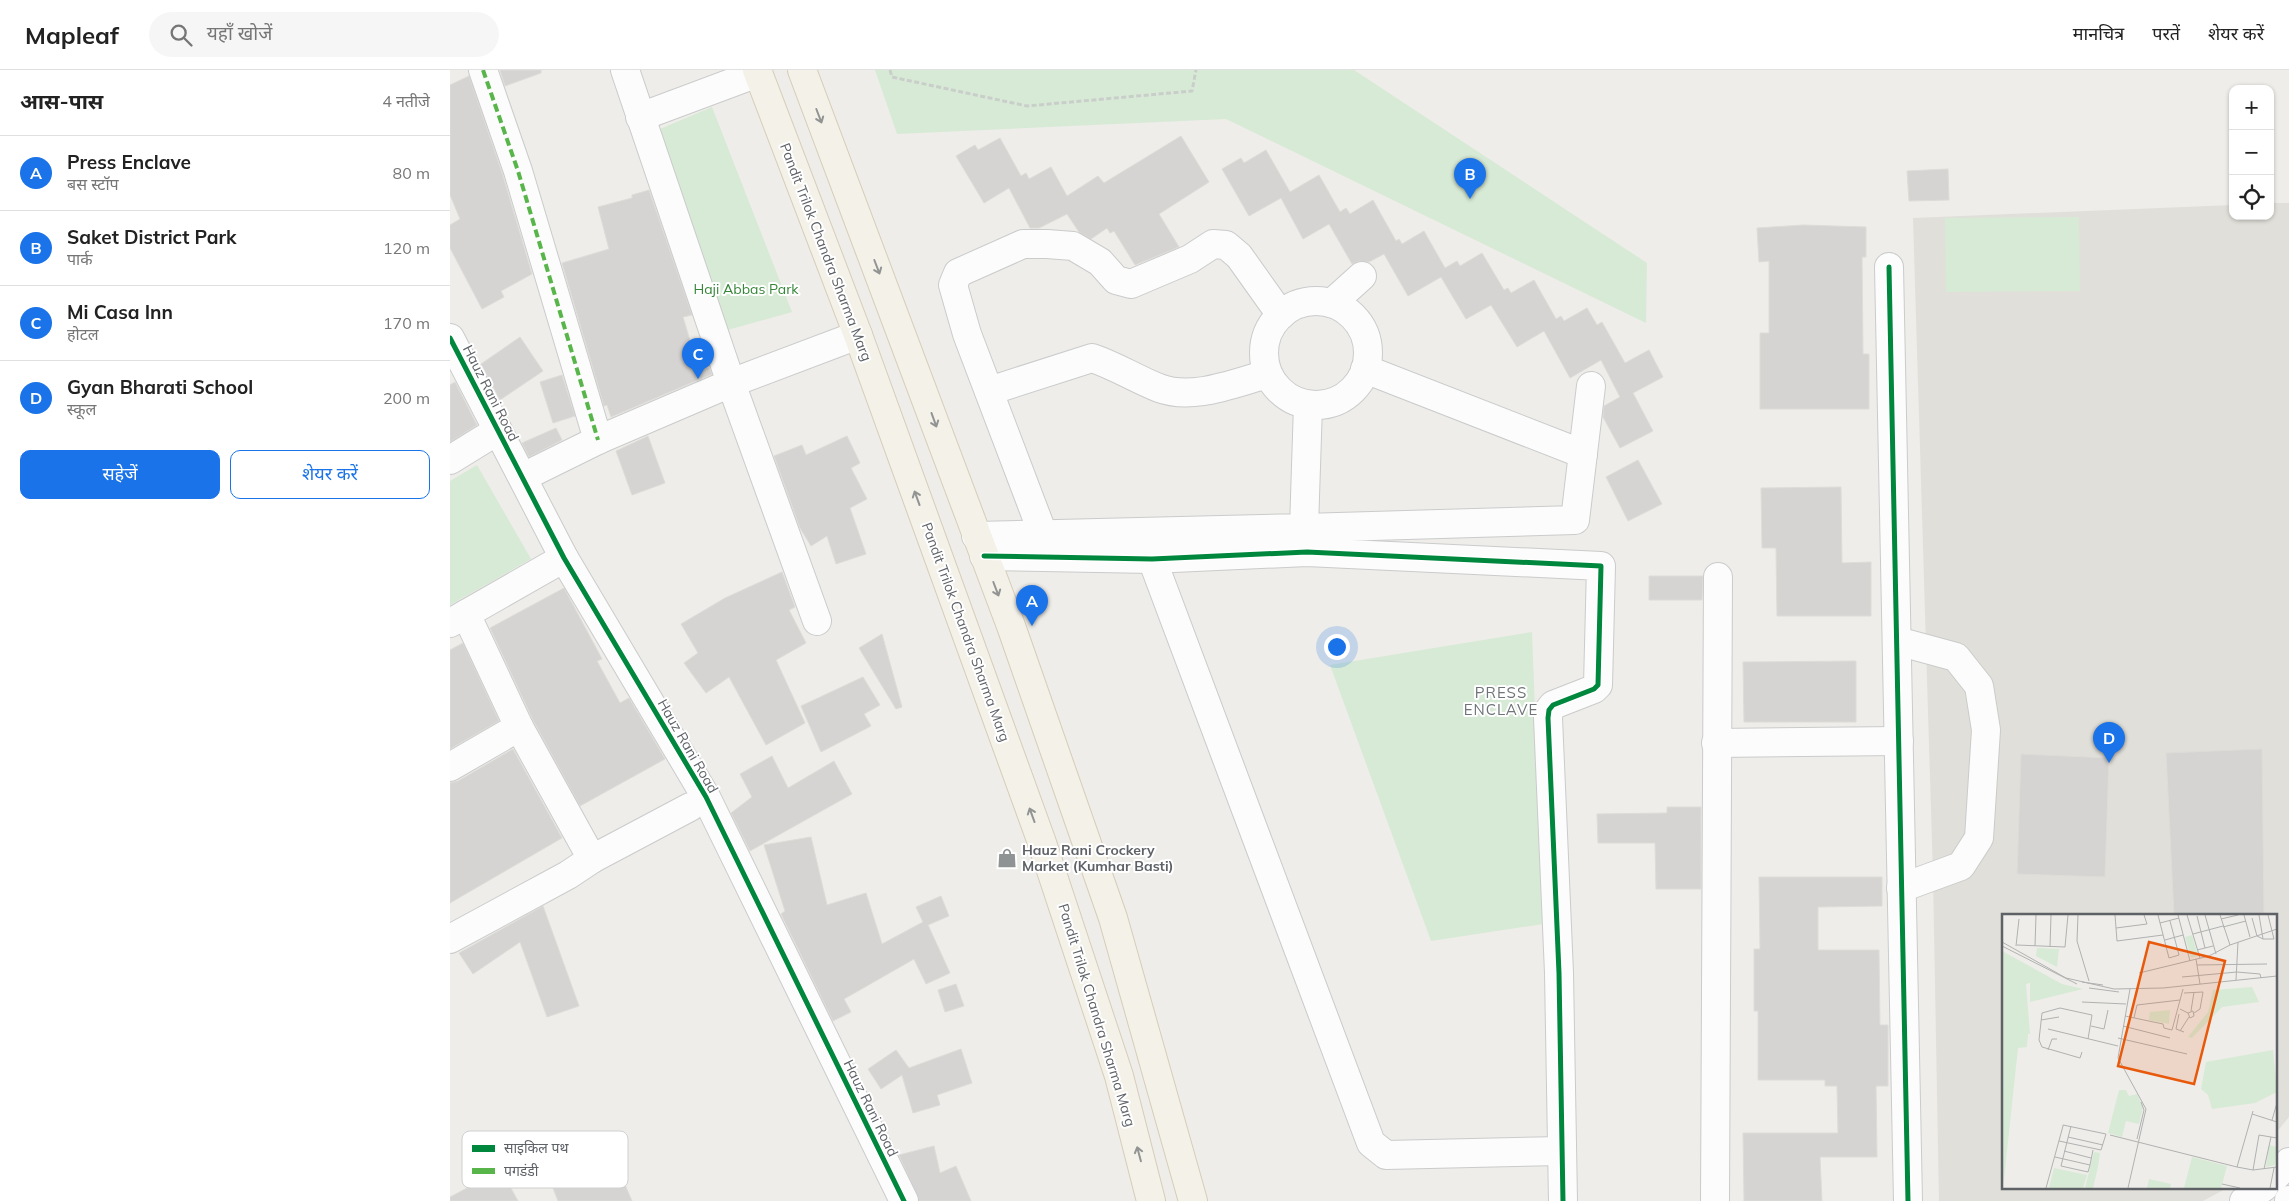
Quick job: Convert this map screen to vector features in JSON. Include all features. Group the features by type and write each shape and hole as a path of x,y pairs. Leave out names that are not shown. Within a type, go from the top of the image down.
{"main road":[{"path":"802,70 898,320 1114,918 1193,1201"},
{"name":"Pandit Trilok Chandra Sharma Marg","path":"758,72 858,335 1041,840 1119,1076 1151,1201"}],"street":[{"path":"482,70 518,172 598,440"},
{"path":"625,70 731,382 817,621"},
{"path":"640,117 758,72"},
{"path":"1043,534 967,334 952,285 958,273 1023,244 1073,246 1100,262 1116,280 1131,284 1190,259 1213,244 1226,246 1239,256 1280,314"},
{"path":"1889,267 1908,1201"},
{"path":"1332,303 1362,276"},
{"path":"1315,300 1332,303 1348,311 1359,324 1366,340 1368,357 1365,370 1354,388 1341,399 1325,405 1308,405 1291,400 1277,389 1268,374 1264,357 1265,340 1271,324 1280,314 1298,303 1315,300"},
{"path":"522,477 598,440 731,382 858,335"},
{"name":"Hauz Rani Road","path":"450,338 564,558 706,797 904,1201"},
{"path":"989,391 1092,358 1108,363 1161,389 1196,393 1268,374"},
{"path":"1365,370 1583,454"},
{"path":"980,546 1043,534 1575,520 1592,386"},
{"path":"1304,528 1308,405"},
{"path":"450,460 497,431"},
{"path":"980,546 1152,559 1306,552 1601,566 1598,685 1594,689 1553,706 1549,710 1548,718 1559,973 1563,1201"},
{"path":"564,558 458,619 592,859"},
{"path":"1152,559 1371,1143 1386,1155 1562,1151"},
{"path":"1715,1201 1718,577"},
{"path":"1896,641 1956,657 1979,686 1986,730 1979,838 1961,866 1901,888"},
{"path":"450,767 519,727"},
{"path":"1716,743 1899,741"},
{"path":"450,939 568,875 592,859 690,807"},
{"path":"2276,1176 2289,1162"},
{"path":"2244,1201 2263,1188"}],"path":[{"path":"890,70 892,77 1027,106 1192,91 1196,70"}],"shaded area":[{"path":"2274,203 2289,203 2289,1117 2276,1133 2276,914 2002,914 2002,1188 2227,1188 2203,1201 1939,1201 1933,876 1913,218 2229,205 2229,220 2274,220"}],"green space":[{"path":"875,70 1354,70 1647,263 1646,323 1226,119 897,134"},
{"name":"Haji Abbas Park","path":"712,107 792,312 724,331 660,129"},
{"path":"2079,217 2080,291 1946,292 1945,218"},
{"path":"477,465 531,559 450,605 450,481"},
{"path":"1532,632 1543,924 1431,941 1330,665"}],"building":[{"path":"500,70 541,70 541,73 505,86"},
{"path":"469,76 503,176 532,274 501,291 504,297 482,309 450,248 450,225 460,219 450,195 450,85"},
{"path":"1181,136 1209,182 1159,214 1179,247 1135,265 1114,231 1110,233 1107,228 1091,239 1079,232 1067,214 1039,228 1030,228 1009,188 984,203 956,156 975,145 978,150 1000,138 1021,176 1026,173 1029,179 1051,167 1067,196 1098,176 1104,183"},
{"path":"1266,150 1290,192 1319,175 1340,212 1346,208 1350,214 1373,200 1396,241 1399,239 1402,244 1424,231 1445,268 1457,261 1460,266 1482,253 1504,290 1508,288 1511,293 1534,280 1556,319 1561,316 1564,321 1587,308 1597,325 1602,322 1625,363 1649,350 1663,377 1633,393 1653,431 1620,448 1603,417 1604,406 1620,397 1601,360 1570,378 1544,331 1517,347 1491,305 1466,319 1441,277 1408,296 1384,254 1369,262 1359,261 1352,264 1329,224 1303,239 1281,198 1249,216 1222,169 1241,158 1244,163"},
{"path":"1948,169 1949,200 1909,201 1907,171"},
{"path":"649,190 692,315 683,317 699,371 709,368 712,374 611,417 607,405 604,406 562,263 609,249 598,207 632,198 632,195"},
{"path":"1803,225 1866,227 1866,257 1862,257 1863,354 1869,354 1869,409 1760,409 1760,333 1769,333 1769,261 1759,262 1757,228"},
{"path":"520,337 543,371 500,400 481,364"},
{"path":"562,375 575,416 553,423 540,382"},
{"path":"455,382 477,425 450,442 450,385"},
{"path":"556,428 562,440 529,457 522,443"},
{"path":"648,436 665,483 632,495 616,451"},
{"path":"847,436 860,463 851,468 867,499 850,508 866,554 836,564 827,536 811,546 800,528 774,456 802,445 806,455"},
{"path":"1638,460 1662,504 1628,521 1606,477"},
{"path":"1841,487 1842,563 1871,562 1871,616 1777,616 1776,548 1762,548 1761,488"},
{"path":"782,572 795,607 789,610 806,643 776,660 805,723 766,745 729,677 706,693 684,663 698,653 681,624 725,598"},
{"path":"1649,576 1703,576 1702,600 1649,600"},
{"path":"564,588 602,659 597,661 620,703 629,698 665,759 580,806 533,720 490,628"},
{"path":"882,634 902,707 896,709 859,648"},
{"path":"463,643 499,721 450,749 450,650"},
{"path":"1856,661 1856,722 1744,722 1743,662"},
{"path":"863,677 880,705 864,714 871,726 821,752 801,706"},
{"path":"513,749 562,838 450,903 450,783 458,781"},
{"path":"2262,749 2264,914 2174,914 2166,753"},
{"path":"2021,754 2109,758 2105,877 2017,874"},
{"path":"772,756 788,788 834,761 852,794 750,851 731,813 752,797 740,774"},
{"path":"1667,807 1701,807 1701,889 1656,889 1655,843 1598,843 1597,814 1667,813"},
{"path":"811,837 827,905 866,893 882,944 923,922 916,907 941,896 949,916 928,925 950,973 926,984 914,959 844,999 851,1012 833,1021 781,914 785,911 764,845"},
{"path":"1759,877 1882,877 1882,906 1818,907 1818,950 1879,950 1880,1025 1888,1025 1888,1086 1876,1086 1877,1157 1820,1157 1822,1201 1744,1201 1743,1133 1838,1133 1837,1086 1825,1086 1825,1080 1758,1080 1758,1011 1754,1011 1754,949 1760,949"},
{"path":"543,906 579,1006 547,1017 520,942 473,974 459,953"},
{"path":"956,984 964,1006 945,1012 938,990"},
{"path":"961,1049 972,1083 937,1095 940,1105 913,1113 902,1075 881,1089 868,1069 896,1050 909,1068"},
{"path":"934,1146 940,1173 956,1166 971,1201 919,1201 899,1155"},
{"path":"467,1188 511,1188 518,1201 450,1201 450,1197"},
{"path":"553,1188 626,1188 632,1201 558,1201"}],"marked path":[{"path":"483,70 518,171 598,440"}],"cycle path":[{"path":"1889,267 1908,1201"},
{"path":"450,338 564,558 706,797 904,1201"},
{"path":"984,556 1152,559 1307,552 1601,566 1598,685 1594,689 1553,705 1549,710 1548,718 1559,973 1563,1201"}],"place":[{"name":"Saket District Park","path":"1470,199"},
{"name":"Mi Casa Inn","path":"698,379"},
{"name":"Press Enclave","path":"1032,626"},
{"name":"Gyan Bharati School","path":"2109,763"},
{"name":"Hauz Rani Crockery Market (Kumhar Basti)","path":"1007,858"}],"district":[{"name":"PRESS ENCLAVE","path":"1501,702"}]}
